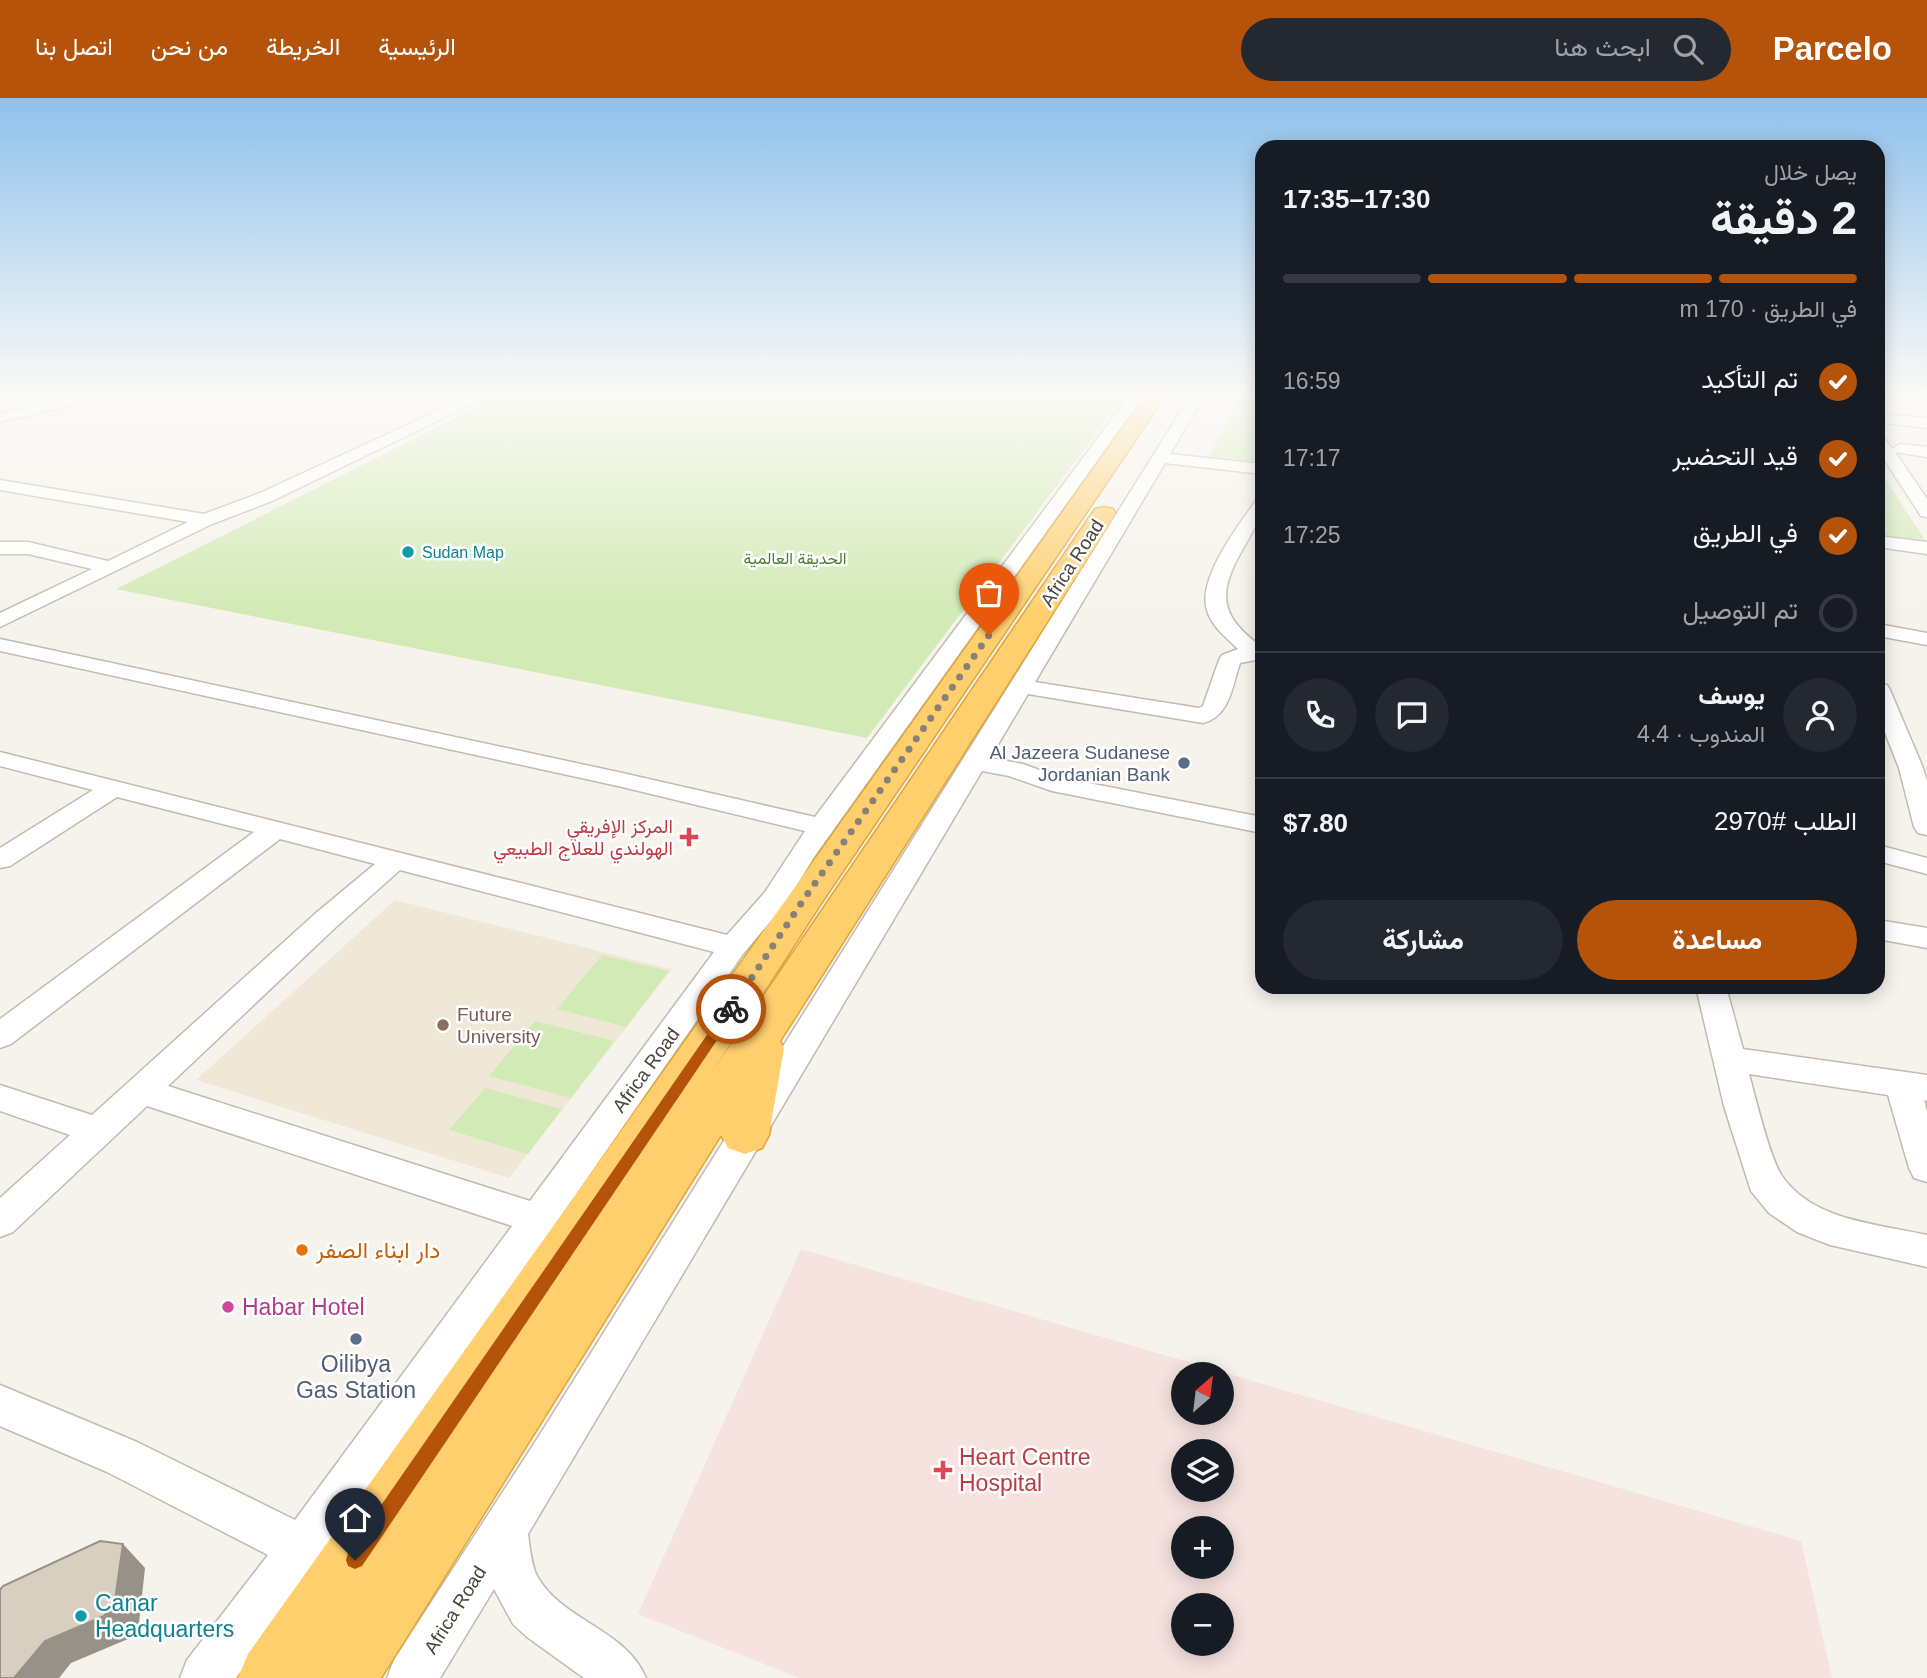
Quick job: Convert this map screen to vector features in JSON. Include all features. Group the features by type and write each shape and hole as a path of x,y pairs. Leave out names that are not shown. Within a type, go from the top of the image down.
{"highway":[{"name":"Africa Road","path":"342,1678 765,1030 991,672 1094,469"},
{"name":"Africa Road","path":"272,1678 748,985 790,898 897,769 991,672 1104,530 1138,469"},
{"path":"745,1135 765,1030"}],"street":[{"path":"0,621 206,520 266,497 325,469"},
{"name":"Africa Road","path":"205,1678 303,1548 733,947 790,898 822,827 1093,469"},
{"name":"Africa Road","path":"1104,530 1150,469"},
{"path":"1898,469 1927,512"},
{"path":"1914,469 1927,486"},
{"path":"0,485 206,520"},
{"path":"1255,516 1230,557 1214,596 1216,610 1221,617 1255,650"},
{"path":"1885,543 1927,548"},
{"path":"0,548 28,548 110,567"},
{"path":"1885,631 1927,639"},
{"path":"0,645 618,779 822,827"},
{"path":"991,672 1203,716 1213,710 1230,660 1255,654"},
{"name":"Africa Road","path":"412,1678 505,1532 745,1135 975,763 991,672"},
{"path":"1885,706 1911,768 1927,827"},
{"path":"0,759 733,947"},
{"path":"975,763 1014,769 1052,783 1255,824"},
{"path":"0,860 114,788"},
{"path":"0,1036 276,829"},
{"path":"1885,855 1927,866"},
{"path":"0,1222 326,920 397,859"},
{"path":"1885,931 1927,938"},
{"path":"1713,994 1741,1106 1764,1181 1782,1202 1810,1221 1830,1229 1927,1251"},
{"path":"1731,1059 1914,1086 1927,1168"},
{"path":"141,1091 539,1219"},
{"path":"0,1098 98,1130"},
{"path":"0,1405 122,1457 303,1548"},
{"path":"505,1532 506,1557 513,1581 528,1608 621,1678"}],"shaded area":[{"name":"Future University","path":"395,900 672,969 509,1178 196,1080"},
{"name":"Heart Centre Hospital","path":"801,1249 1188,1362 1171,1362 1171,1425 1234,1425 1234,1375 1801,1541 1832,1678 799,1678 638,1614"}],"green space":[{"name":"الحديقة العالمية","path":"355,469 1070,469 867,738 116,589"},
{"path":"1885,479 1925,540 1885,536"},
{"path":"602,955 669,971 626,1027 557,1009"},
{"path":"535,1021 614,1041 571,1098 489,1076"},
{"path":"485,1088 562,1109 528,1154 449,1130"}],"building":[{"path":"100,1541 123,1544 115,1600 104,1616 45,1641 14,1678 0,1678 0,1590 3,1586"}],"way so far":[{"path":"731,1009 804,899 989,635"}],"place":[{"name":"Sudan Map","path":"408,552"},
{"name":"Al Jazeera Sudanese Jordanian Bank","path":"1184,763"},
{"name":"المركز الإفريقي الهولندي للعلاج الطبيعي","path":"689,837"},
{"name":"Future University","path":"443,1025"},
{"name":"دار ابناء الصفر","path":"302,1250"},
{"name":"Habar Hotel","path":"228,1307"},
{"name":"Oilibya Gas Station","path":"356,1339"},
{"name":"Heart Centre Hospital","path":"943,1470"},
{"name":"Canar Headquarters","path":"81,1616"}],"route":[{"path":"355,1560 731,1009"}]}
